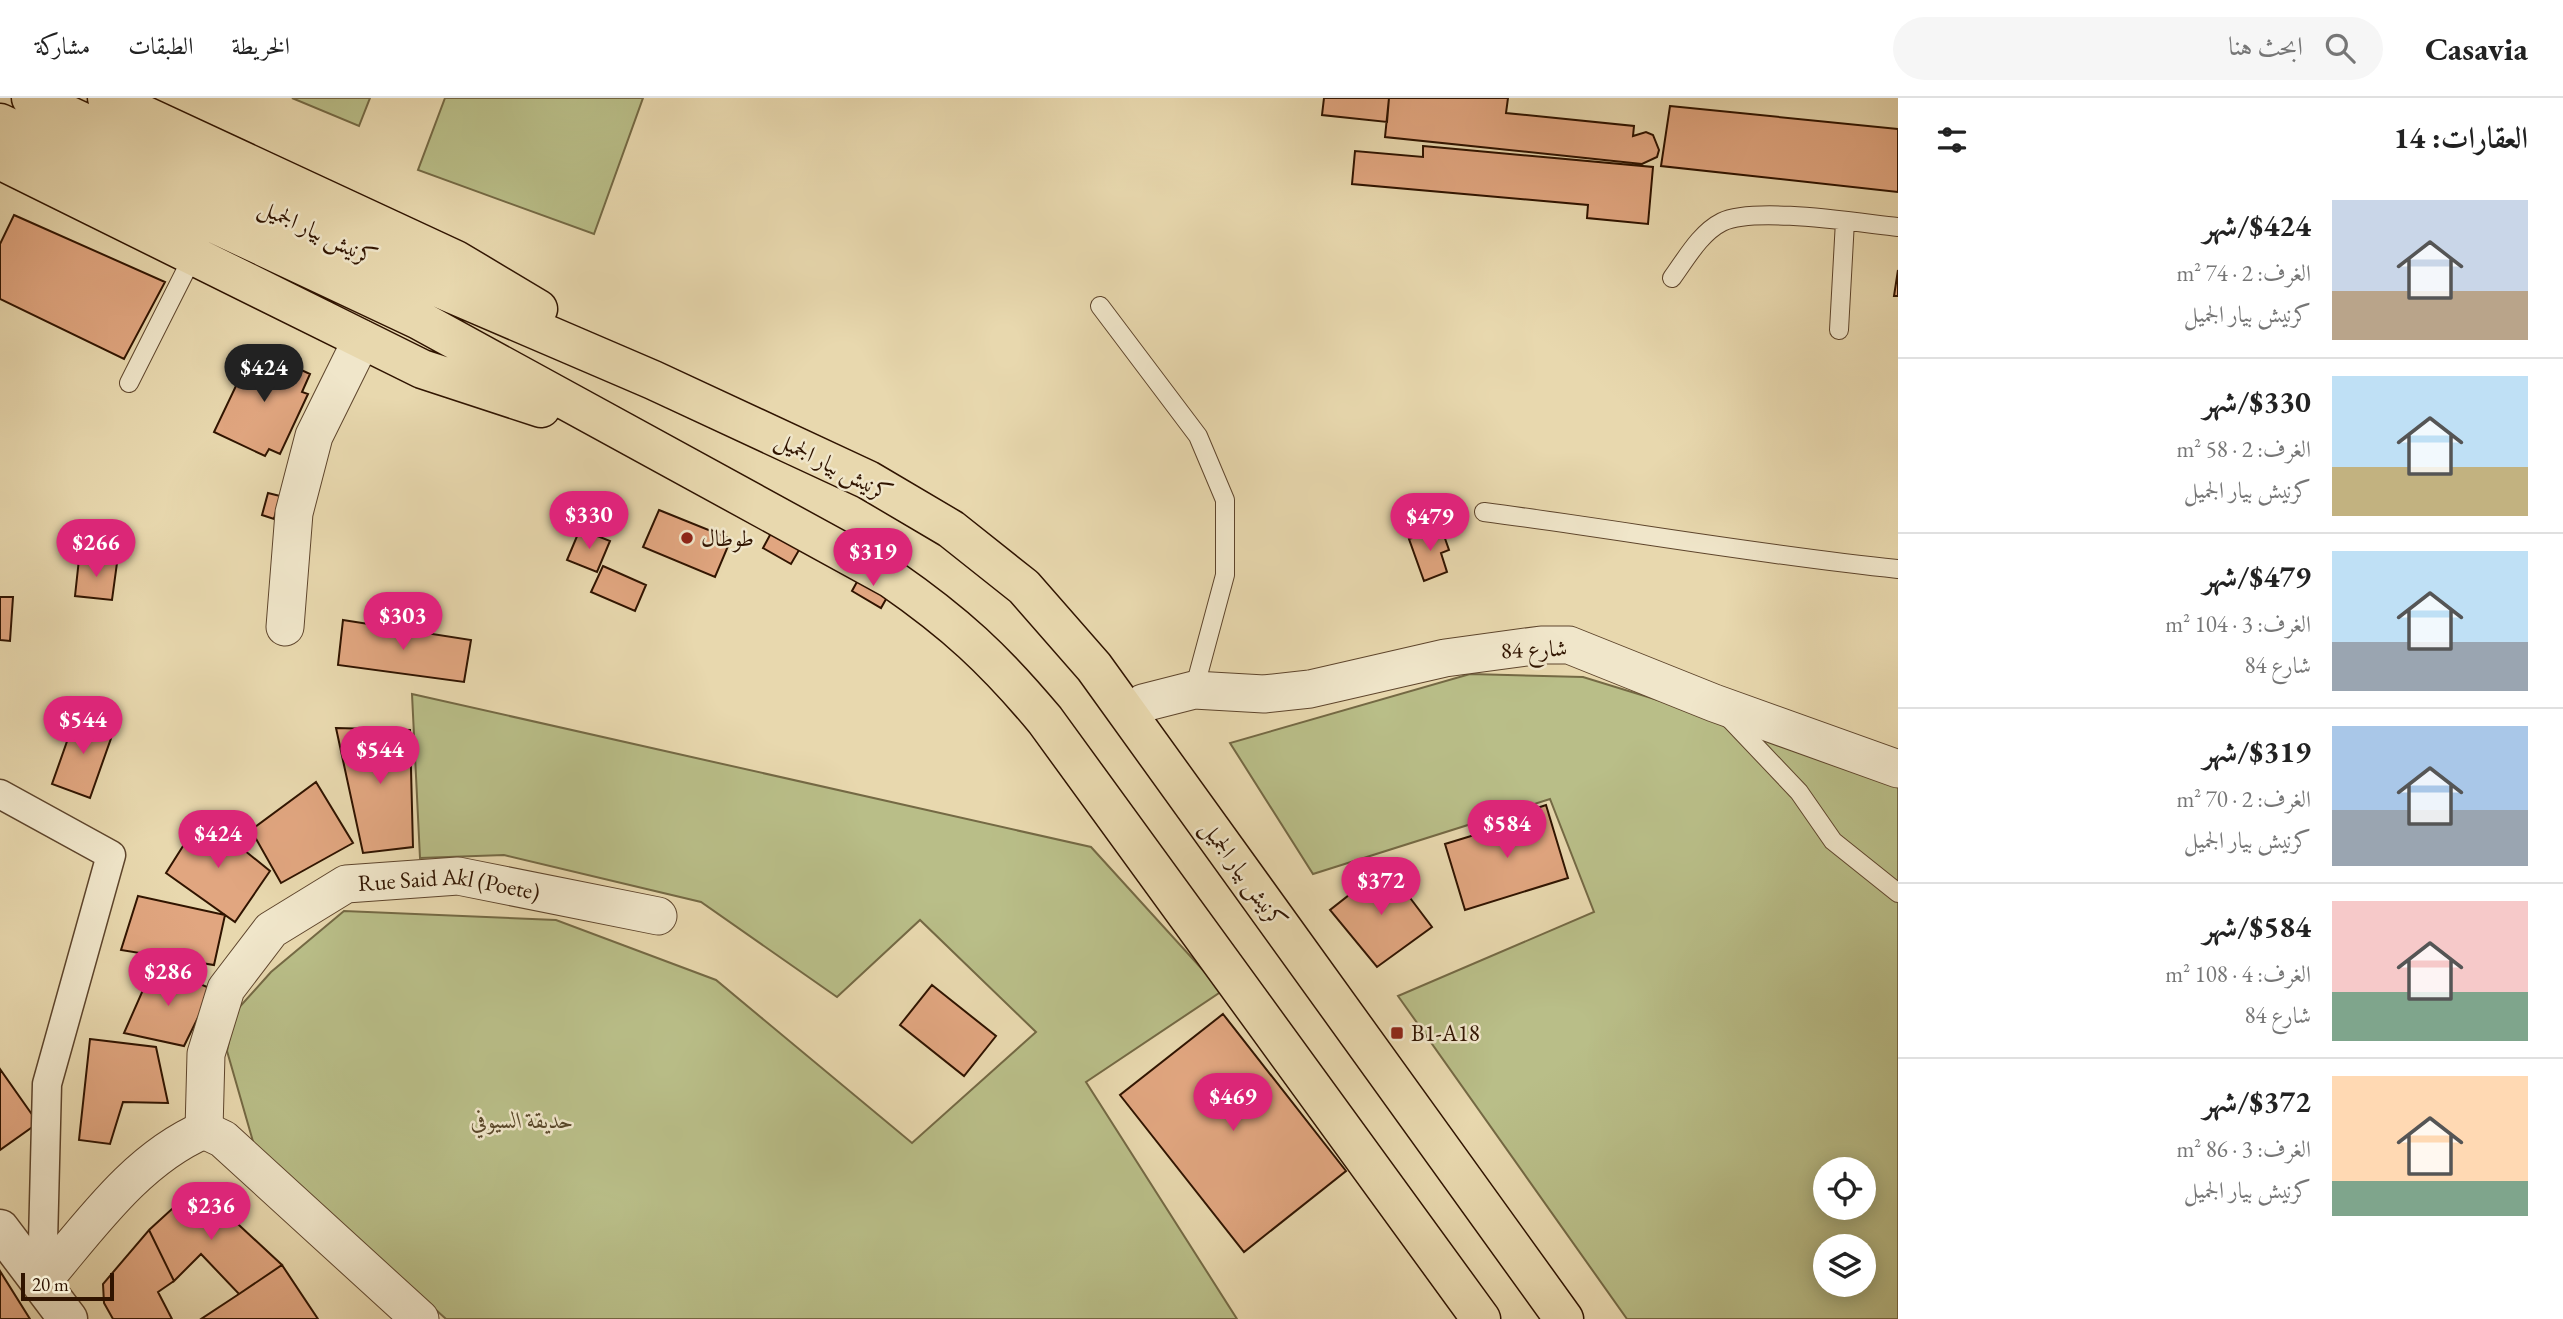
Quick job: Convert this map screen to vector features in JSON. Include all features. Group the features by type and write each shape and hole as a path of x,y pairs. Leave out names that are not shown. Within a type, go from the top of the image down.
{"highway":[{"name":"كرنيش بيار الجميل","path":"31,98 448,292 653,380 868,480 951,529 1024,587 1094,667 1564,1319"},
{"path":"107,98 456,260 653,380"},
{"name":"كرنيش بيار الجميل","path":"0,123 419,320 626,436 890,578 957,627 1006,673 1115,814 1481,1319"},
{"path":"0,160 422,369 626,436"}],"street":[{"path":"285,626 294,513 314,436 362,339"},
{"name":"شارع 84","path":"1129,715 1143,703 1194,690 1264,694 1310,689 1445,658 1541,645 1569,645 1714,702"},
{"path":"1714,702 1898,769"},
{"path":"0,794 111,855 47,1084 42,1282"},
{"name":"Rue Said Akl (Poete)","path":"204,1130 206,1054 226,989 271,930 346,884 458,876 658,916"},
{"path":"42,1282 104,1209 167,1149 204,1130 223,1139 420,1319"},
{"path":"0,1229 68,1319"}],"lane":[{"path":"1672,278 1701,239 1722,222 1748,216 1845,221 1898,227"},
{"path":"1839,330 1845,221"},
{"path":"129,383 193,256"},
{"path":"1100,306 1198,436 1225,500 1225,575 1194,690"},
{"path":"1484,512 1630,531 1825,562 1898,569"},
{"name":"شارع 84","path":"1714,702 1799,792 1833,841 1898,893"}],"green space":[{"path":"292,98 370,98 359,126"},
{"path":"445,98 643,98 594,234 418,170"},
{"path":"1470,674 1583,677 1752,729 1898,784 1898,1319 1627,1319 1398,996 1594,912 1550,799 1313,874 1230,743"},
{"name":"حديقة السيوفي","path":"412,694 1091,847 1222,991 1086,1082 1237,1319 446,1319 254,1145 227,1051 235,1012 271,972 344,911 556,920 716,980 912,1143 1036,1032 920,920 837,997 701,902 504,855 420,858"}],"building":[{"path":"1324,98 1389,98 1387,122 1322,115"},
{"path":"1389,98 1508,98 1506,113 1634,126 1633,136 1646,132 1653,135 1659,150 1657,157 1642,164 1385,137"},
{"path":"1670,106 1898,129 1898,192 1661,166"},
{"path":"1423,146 1653,167 1648,224 1587,218 1588,205 1352,184 1355,151 1423,157"},
{"path":"14,215 165,282 124,359 0,299 0,244"},
{"path":"1898,270 1898,296 1894,296"},
{"path":"254,348 310,374 302,392 308,394 280,454 269,449 265,456 214,432"},
{"path":"268,493 280,496 274,519 262,515"},
{"path":"659,510 731,539 715,577 643,547"},
{"path":"777,522 806,538 791,564 763,548"},
{"path":"1441,527 1449,550 1441,553 1447,572 1424,581 1409,539"},
{"path":"580,529 610,541 597,572 567,560"},
{"path":"79,559 117,563 112,600 75,596"},
{"path":"603,566 646,585 635,611 591,592"},
{"path":"864,569 894,585 881,608 852,591"},
{"path":"0,597 13,597 10,641 0,640"},
{"path":"343,620 471,640 464,682 338,665"},
{"path":"77,713 115,727 90,798 52,784"},
{"path":"336,728 410,730 413,847 363,853"},
{"path":"316,782 353,843 281,883 251,830"},
{"path":"1546,805 1568,878 1465,910 1445,844 1530,818 1528,811"},
{"path":"202,816 270,871 235,922 166,873"},
{"path":"1386,866 1432,927 1377,967 1330,910"},
{"path":"138,896 225,915 214,965 121,950"},
{"path":"154,965 212,989 184,1046 124,1033"},
{"path":"932,985 996,1036 964,1076 900,1025"},
{"path":"1223,1014 1346,1171 1244,1252 1120,1095"},
{"path":"90,1039 156,1047 168,1103 123,1102 110,1144 79,1140"},
{"path":"0,1069 38,1123 0,1150"},
{"path":"197,1186 282,1265 239,1294 201,1254 174,1281 149,1230"},
{"path":"149,1230 174,1281 158,1292 172,1319 113,1319 104,1303 103,1284"},
{"path":"282,1265 318,1319 201,1319 239,1294"},
{"path":"0,1271 30,1319 0,1319"}],"place":[{"name":"طوطال","path":"687,538"},
{"name":"B1-A18","path":"1397,1033"}]}
